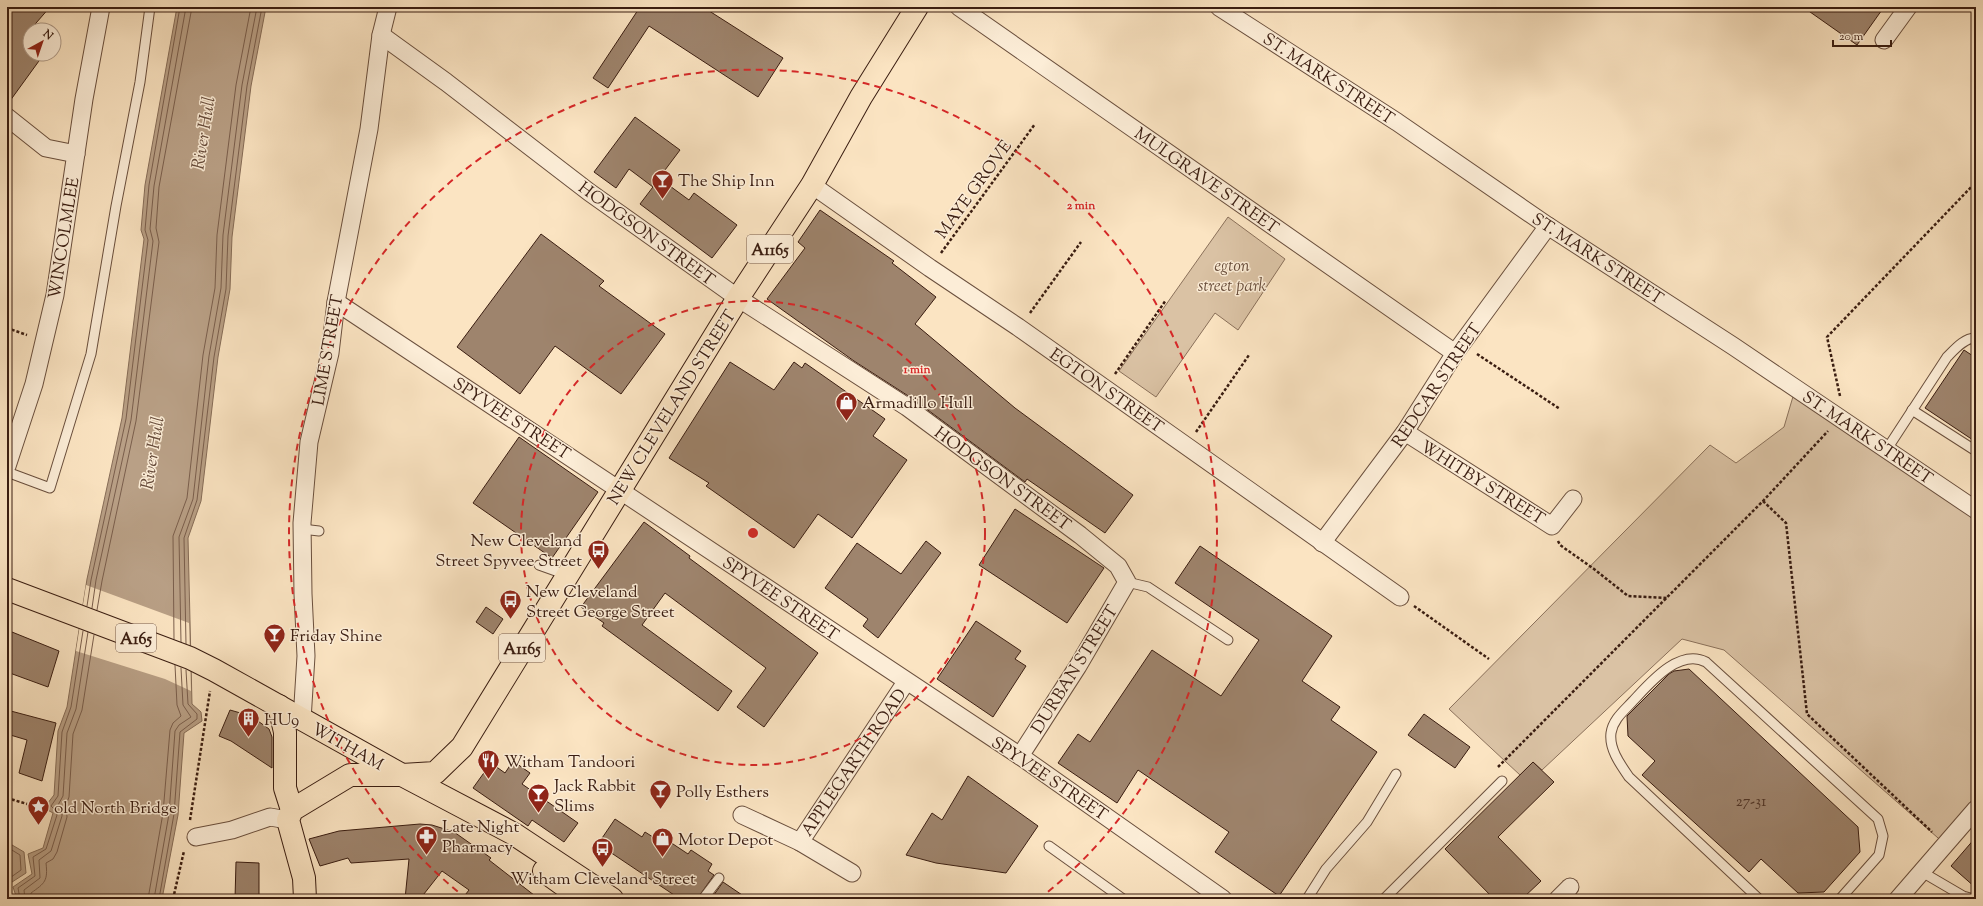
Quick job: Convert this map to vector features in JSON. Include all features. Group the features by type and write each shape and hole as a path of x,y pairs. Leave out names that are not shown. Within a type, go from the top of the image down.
{"main road":[{"name":"NEW CLEVELAND STREET","path":"402,775 435,773 462,747 738,298 812,185 861,97 917,7"},
{"name":"WITHAM","path":"7,588 190,658 214,670 402,775 514,834 612,899"},
{"path":"279,706 286,732 285,788 304,878 305,899"},
{"name":"A1165","path":"290,815 350,775 402,775"},
{"name":"WITHAM","path":"402,775 523,856 583,899"}],"street":[{"name":"WINCOLMLEE","path":"7,466 34,384 55,295 76,154 101,7"},
{"name":"LIME STREET","path":"302,720 306,656 302,529 309,442 330,353 336,302 369,129 381,35 388,7"},
{"name":"MULGRAVE STREET","path":"959,7 1459,349"},
{"name":"ST. MARK STREET","path":"1219,7 1397,122 1548,226 1839,417 1976,510"},
{"path":"1884,40 1908,7"},
{"name":"HODGSON STREET","path":"381,35 446,82 589,192 738,298 907,408 1080,535 1118,566 1128,582"},
{"path":"7,117 46,148 76,154"},
{"name":"EGTON STREET","path":"812,185 930,268 1018,327 1400,597"},
{"name":"REDCAR STREET","path":"1322,543 1405,432 1459,349 1548,226"},
{"name":"SPYVEE STREET","path":"336,302 906,682 1020,756 1223,899"},
{"name":"WHITBY STREET","path":"1405,432 1552,526 1573,499"},
{"name":"DURBAN STREET","path":"1020,756 1078,666 1128,582"},
{"name":"APPLEGARTH ROAD","path":"800,842 906,682"},
{"path":"1898,899 1946,845 1976,808"},
{"path":"190,836 232,830 270,817 290,815"},
{"name":"APPLEGARTH ROAD","path":"742,815 800,842 852,873"},
{"path":"1558,899 1570,887"}],"lane":[{"path":"7,472 50,488 91,354 140,82 150,7"},
{"path":"1887,449 1947,357 1958,346 1972,338 1976,338"},
{"path":"1912,410 1976,451"},
{"path":"302,529 319,531"},
{"path":"539,566 568,575"},
{"path":"1128,582 1148,587 1228,640"},
{"path":"1759,899 1629,777 1619,764 1614,753 1611,733 1616,720 1657,674 1680,662 1699,658 1706,662 1878,819 1883,836 1879,855 1840,899"},
{"path":"1307,899 1326,869 1367,822 1396,774"},
{"path":"1384,899 1502,781"},
{"path":"1049,846 1123,899"},
{"path":"1922,872 1963,896 1974,899"},
{"path":"703,899 719,878"}],"path":[{"name":"MAYE GROVE","path":"930,268 1035,124"},
{"path":"1494,771 1763,501 1799,463 1839,417 1841,404 1827,337 1976,182"},
{"path":"1018,327 1081,242"},
{"path":"1104,389 1166,300"},
{"path":"1459,349 1560,409"},
{"path":"1186,445 1249,355"},
{"path":"1763,501 1786,523 1807,714 1946,845"},
{"path":"1552,526 1560,545 1628,596 1667,598"},
{"path":"1400,597 1489,659"},
{"path":"174,899 190,836 214,670"},
{"path":"7,798 27,804"},
{"path":"1366,899 1371,893"}],"green space":[{"name":"egton street park","path":"1228,217 1285,259 1238,330 1215,313 1156,397 1119,371"},
{"path":"1797,383 1976,508 1976,815 1946,845 1724,650 1682,639 1542,770 1533,762 1520,775 1449,709 1710,445 1736,463 1784,427"}],"water":[{"name":"River Hull","path":"177,7 266,7 251,86 232,237 230,289 218,357 201,501 188,538 192,704 201,712 202,721 184,733 178,815 162,899 17,899 13,887 32,874 28,854 43,848 53,813 44,808 54,795 58,731 67,707 87,579 122,418 144,239 141,230 145,185"},
{"path":"7,842 24,852 26,873 9,884 7,883"}],"pier":[{"path":"86,585 189,623 191,691 165,679 76,651"}],"building":[{"path":"7,7 50,7 37,22 22,22 22,62 38,62 7,105"},
{"path":"640,7 703,7 783,58 758,97 649,26 608,88 593,78"},
{"path":"1803,7 1884,7 1857,45"},
{"path":"635,117 680,150 659,178 689,200 694,193 737,225 712,258 640,204 653,187 629,169 616,188 594,172"},
{"path":"820,210 894,261 892,263 936,297 915,324 1015,408 1133,495 1105,533 1027,479 1025,482 913,399 854,361 767,299 805,248 798,242"},
{"path":"541,234 604,281 599,286 665,334 621,394 555,346 520,394 457,347"},
{"path":"1964,350 1976,358 1976,442 1925,408"},
{"path":"730,362 774,390 794,362 802,368 805,363 885,419 873,436 907,460 852,538 818,514 794,548 706,486 709,483 669,458"},
{"path":"519,437 598,492 552,558 473,503"},
{"path":"1015,509 1104,568 1067,623 979,565"},
{"path":"644,522 690,556 689,558 818,653 764,727 737,707 766,668 665,593 642,625 732,691 718,711 602,626 604,623 581,607"},
{"path":"926,541 941,553 878,638 863,626 868,619 825,588 857,543 901,574"},
{"path":"1200,546 1332,636 1302,681 1340,707 1331,720 1377,752 1279,896 1215,852 1229,832 1138,770 1117,803 1058,763 1078,734 1090,742 1152,650 1221,696 1259,640 1175,583"},
{"path":"486,607 503,619 493,634 476,622"},
{"path":"976,621 1021,651 1015,659 1026,666 993,717 937,679"},
{"path":"7,630 59,651 48,687 7,672"},
{"path":"1689,669 1858,827 1860,852 1824,892 1798,893 1761,859 1749,872 1642,775 1655,761 1628,736 1627,716 1669,674 1674,671"},
{"path":"7,710 56,723 42,781 19,773 27,740 7,734"},
{"name":"HU9","path":"230,710 251,716 269,729 272,737 272,768 231,741 219,736"},
{"path":"1424,714 1470,747 1455,768 1408,735"},
{"path":"513,761 530,773 522,784 578,823 564,842 532,820 528,826 473,788 491,763 505,773"},
{"path":"1533,762 1554,782 1498,837 1541,881 1522,899 1494,899 1445,849"},
{"path":"968,776 1038,826 1006,873 936,863 906,855 932,813 942,820"},
{"name":"Motor Depot","path":"615,819 642,837 645,832 664,844 667,840 688,854 691,850 712,864 708,871 714,875 697,899 680,899 598,844"},
{"path":"420,824 432,825 454,832 491,858 489,860 539,899 462,899 469,890 442,871 420,899 405,899 409,859 351,863 348,858 320,866 309,839 339,831"},
{"path":"1976,837 1976,888 1951,866"},
{"path":"236,862 259,863 259,899 235,899"},
{"path":"723,882 748,899 711,899"}],"place":[{"name":"The Ship Inn","path":"662,200"},
{"name":"Armadillo Hull","path":"847,422"},
{"name":"New Cleveland Street Spyvee Street","path":"598,570"},
{"name":"New Cleveland Street George Street","path":"511,620"},
{"name":"Friday Shine","path":"274,654"},
{"name":"HU9","path":"249,738"},
{"name":"Witham Tandoori","path":"489,780"},
{"name":"Polly Esthers","path":"660,810"},
{"name":"Jack Rabbit Slims","path":"539,814"},
{"name":"old North Bridge","path":"38,826"},
{"name":"Late Night Pharmacy","path":"427,856"},
{"name":"Motor Depot","path":"663,858"},
{"name":"Witham Cleveland Street","path":"603,868"}]}
